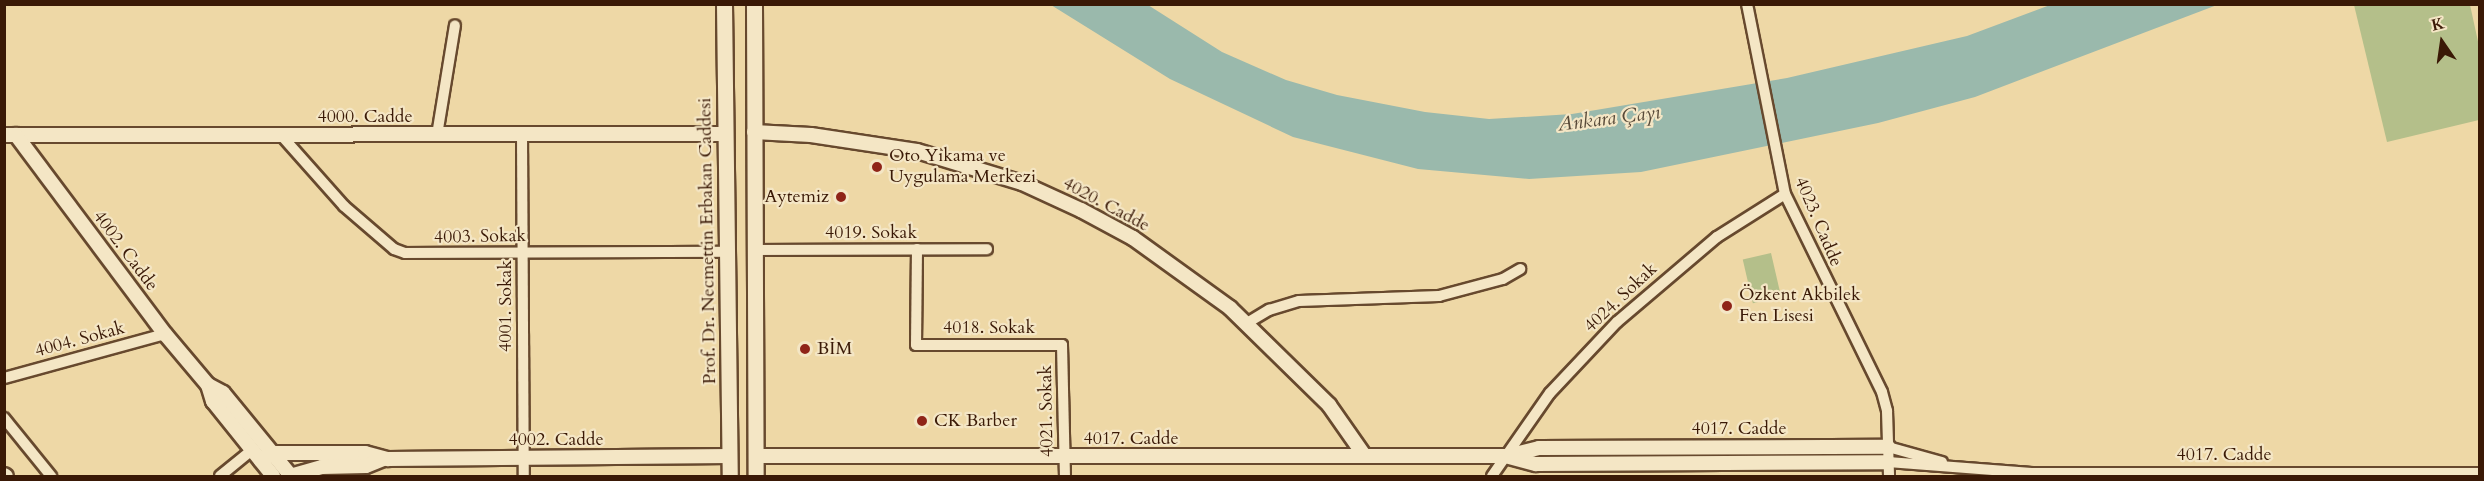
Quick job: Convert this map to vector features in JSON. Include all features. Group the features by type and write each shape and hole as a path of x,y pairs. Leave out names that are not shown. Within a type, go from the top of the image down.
{"main road":[{"name":"Prof. Dr. Necmettin Erbakan Caddesi","path":"724,4 730,477"},
{"path":"754,4 756,477"}],"street":[{"name":"4023. Cadde","path":"1747,4 1785,194 1882,392 1887,411 1888,477"},
{"path":"436,135 455,25"},
{"name":"4020. Cadde","path":"754,132 811,135 917,151 1022,183 1133,238 1247,323 1329,405 1364,455"},
{"name":"4000. Cadde","path":"10,135 725,134"},
{"name":"4002. Cadde","path":"10,135 165,334 208,385 223,393 267,457 273,477"},
{"name":"4003. Sokak","path":"281,135 344,206 394,249 419,255 728,252"},
{"name":"4001. Sokak","path":"522,135 524,477"},
{"name":"4024. Sokak","path":"1492,477 1507,456 1514,440 1550,393 1617,322 1717,237 1785,194"},
{"name":"4018. Sokak","path":"917,249 916,345 1062,345"},
{"name":"4019. Sokak","path":"756,250 987,249"},
{"path":"1247,323 1269,310 1299,301 1439,296 1503,279 1520,270"},
{"name":"4004. Sokak","path":"4,378 165,334"},
{"name":"4021. Sokak","path":"1062,345 1065,477"},
{"name":"4002. Cadde","path":"208,385 213,402 252,450 267,457 291,476 322,467 366,466 383,459"},
{"path":"4,418 51,477"},
{"name":"4017. Cadde","path":"756,456 1065,458 1507,456 1539,448 1888,447 1969,470"},
{"path":"220,477 252,450"},
{"name":"4002. Cadde","path":"267,457 365,453 383,459 730,456"},
{"path":"1504,477 1507,456"},
{"name":"4017. Cadde","path":"1507,456 1536,464 1888,462 1969,470 2480,473"}],"green space":[{"path":"2354,5 2470,5 2479,46 2479,120 2387,142"},
{"path":"1771,253 1781,297 1753,303 1743,260"}],"water":[{"name":"Ankara Çayı","path":"1051,5 1148,5 1222,52 1286,80 1337,95 1425,112 1489,119 1572,114 1787,78 1967,36 2050,5 2217,5 1975,97 1878,123 1641,172 1529,179 1418,169 1293,137 1170,79"}],"place":[{"name":"Oto Yıkama ve Uygulama Merkezi","path":"877,167"},
{"name":"Aytemiz","path":"841,197"},
{"name":"Özkent Akbilek Fen Lisesi","path":"1727,306"},
{"name":"BİM","path":"805,349"},
{"name":"CK Barber","path":"922,421"}]}
